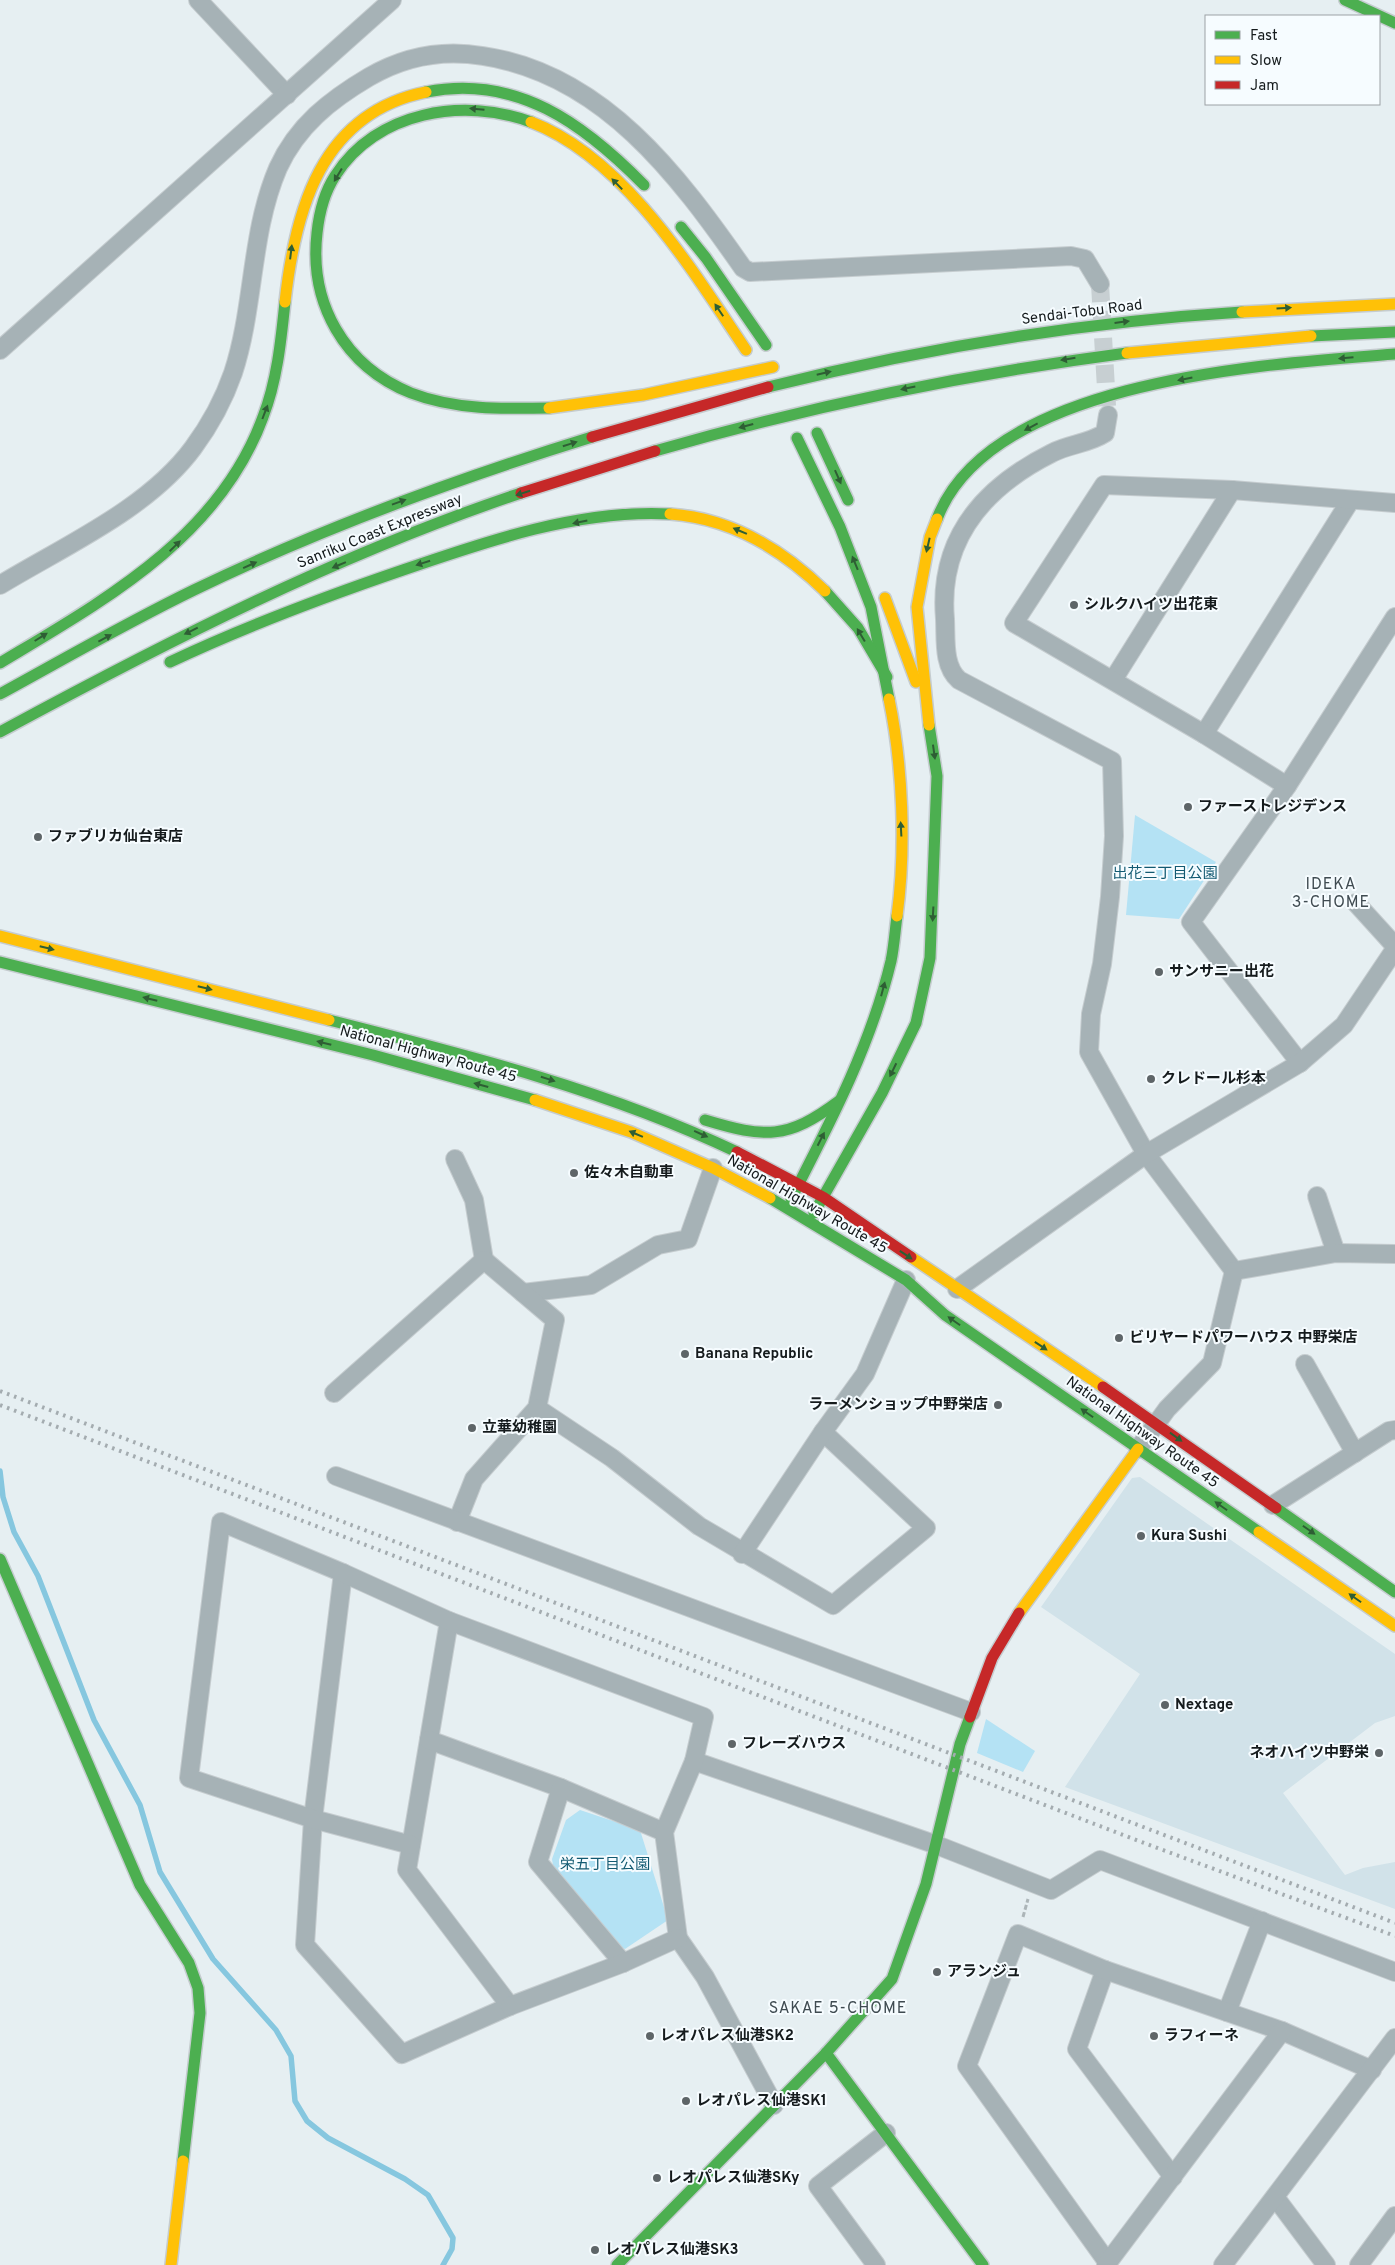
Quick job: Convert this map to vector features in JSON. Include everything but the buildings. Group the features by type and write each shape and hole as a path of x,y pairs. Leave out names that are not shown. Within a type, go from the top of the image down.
{"main road":[{"path":"1344,0 1377,15"},
{"path":"1380,16 1395,23"},
{"path":"0,663 89,608 169,552 197,526 221,496 254,440 269,401 277,361 292,239 301,206 315,174 332,148 376,110 404,97 431,90 459,87 515,94 551,109 583,129 616,156 654,196"},
{"path":"746,350 678,252 643,210 611,177 583,153 550,130 518,115 458,108 410,117 387,126 366,142 342,168 328,192 318,220 314,246 315,274 322,304 335,331 354,354 376,373 398,388 422,397 452,405 486,410 571,405 692,385 782,365"},
{"path":"671,216 706,258 766,345"},
{"name":"Sendai-Tobu Road","path":"776,384 937,349 1060,330 1201,314 1300,307 1395,304"},
{"path":"958,335 1060,330"},
{"name":"Sanriku Coast Expressway","path":"0,732 104,674 225,615 381,547 510,497 638,456 793,414 946,380 1066,360 1207,343 1310,335 1395,332"},
{"path":"810,1220 882,1093 916,1023 930,958 937,776 926,704 917,607 930,537 941,508 980,459 1010,438 1043,420 1081,405 1135,388 1212,374 1310,361 1395,354"},
{"name":"Sanriku Coast Expressway","path":"0,694 169,603 244,567 366,514 488,469 623,427 776,384"},
{"path":"817,433 855,515"},
{"path":"787,1207 842,1099 877,1010 891,960 903,873 897,738 871,608 840,527 797,438"},
{"path":"158,668 276,615 456,552 606,516 674,514 706,520 738,530 767,545 798,565 825,590 854,623 886,677"},
{"path":"882,586 901,646 926,704"},
{"name":"National Highway Route 45","path":"0,936 518,1069 623,1104 695,1131 767,1164 823,1197 1157,1423 1395,1592"},
{"name":"National Highway Route 45","path":"0,962 364,1053 517,1094 632,1132 713,1168 810,1220 906,1280 945,1315 1395,1626"},
{"path":"623,1104 690,1117 761,1135 776,1135 802,1127 842,1099"},
{"path":"617,2265 826,2052 892,1979 918,1910 956,1757 992,1658 1028,1598 1138,1449"},
{"path":"0,1558 140,1885 189,1963 198,1988 200,2013 172,2265"},
{"path":"826,2052 983,2265"}],"street":[{"path":"198,0 287,95"},
{"path":"0,350 392,0"},
{"path":"0,585 146,496 173,471 192,449 223,398 233,372 264,208 279,166 320,109 349,89 402,61 430,54 469,54 498,58 540,70 571,85 604,107 640,138 699,206 743,268 750,272 1071,256 1085,259 1100,284"},
{"path":"1108,415 1105,433 1093,441 1054,452 1029,466 1004,483 966,523 954,549 944,581 949,668 959,680 1112,761 1114,836 1110,897 1102,964 1090,1014 1089,1052 1146,1154 1234,1271"},
{"path":"1287,786 1204,734 1014,623 1104,485 1232,490 1350,501 1395,503"},
{"path":"1113,680 1232,490"},
{"path":"1204,734 1350,501"},
{"path":"1300,1063 1190,922 1287,786 1395,617"},
{"path":"957,1289 1146,1154 1300,1063 1344,1025 1395,948 1356,903"},
{"path":"455,1159 474,1200 484,1260 555,1320 537,1408 474,1479 457,1522"},
{"path":"523,1293 591,1284 658,1245 688,1239 713,1168"},
{"path":"1317,1196 1336,1252"},
{"path":"1234,1271 1336,1252 1395,1254"},
{"path":"334,1393 484,1260"},
{"path":"1138,1449 1167,1409 1212,1363 1234,1271"},
{"path":"742,1554 823,1432 865,1374 906,1280"},
{"path":"1305,1364 1355,1453"},
{"path":"537,1408 612,1458 699,1526 742,1554 833,1605 926,1528 823,1432"},
{"path":"1273,1505 1389,1431 1395,1430"},
{"path":"336,1476 971,1712"},
{"path":"411,1845 313,1819 189,1778 221,1522 343,1573 449,1621 704,1718 694,1761 664,1832 678,1938 705,1977 774,2105"},
{"path":"343,1573 313,1819 306,1945 402,2054 510,2006 623,1963 678,1938"},
{"path":"449,1621 408,1870 510,2006"},
{"path":"429,1740 561,1788 664,1832"},
{"path":"694,1761 934,1844 1051,1890 1100,1860 1395,1972"},
{"path":"561,1788 538,1862 623,1963"},
{"path":"1227,2012 1262,1921"},
{"path":"1282,2031 1107,2264 967,2066 1018,1934 1105,1970 1282,2031 1372,2070"},
{"path":"1105,1970 1077,2049 1173,2177"},
{"path":"1223,2265 1395,2038"},
{"path":"876,2265 818,2186 886,2133"},
{"path":"1275,2197 1326,2265"},
{"path":"1359,2265 1395,2216"}],"path":[{"path":"1018,1934 1033,1883"}],"shaded area":[{"path":"1140,1477 1395,1654 1395,1716 1375,1723 1283,1793 1345,1875 1363,1868 1395,1862 1395,1909 1065,1787 1140,1674 1041,1607 1132,1478"}],"green space":[{"name":"出花三丁目公園","path":"1135,815 1216,862 1179,919 1126,915"},
{"path":"986,1719 1035,1751 1023,1772 977,1753"},
{"name":"栄五丁目公園","path":"580,1810 640,1830 668,1920 625,1949 608,1940 554,1871 552,1859 566,1820"}],"waterway":[{"path":"0,1471 3,1497 14,1532 38,1576 94,1720 140,1805 160,1872 213,1959 276,2030 291,2056 295,2101 307,2121 328,2138 405,2179 428,2195 453,2238 452,2249 443,2265"}],"tunnel":[{"path":"1100,284 1107,406"}],"railway":[{"path":"0,1391 1395,1923"},
{"path":"0,1405 1152,1846 1395,1936"}],"traffic: fast":[{"path":"1345,0 1378,15"},
{"path":"1380,16 1395,23"},
{"path":"426,92 459,88 490,90 519,97 547,109 573,124 597,142 644,185"},
{"path":"531,122 505,114 478,111 450,111 423,115 397,124 374,137 352,154 335,176 328,189 319,218 316,259 319,284 326,307 336,329 350,349 367,366 387,381 411,393 445,403 497,408 549,408"},
{"path":"681,227 706,258 766,345"},
{"path":"0,663 117,590 154,562 188,532 218,498 243,460 268,403 278,361 285,302"},
{"path":"768,387 885,360 1004,339 1122,322 1242,312"},
{"path":"1311,336 1395,332"},
{"path":"655,451 772,420 889,393 948,381 1127,353"},
{"path":"937,519 967,472 1013,436 1072,408 1139,388 1209,374 1278,364 1395,354"},
{"path":"817,433 848,500"},
{"path":"0,694 169,602 242,567 390,506 490,470 592,437"},
{"path":"797,438 840,527 871,607 889,699"},
{"path":"0,732 191,632 320,571 386,543 521,493"},
{"path":"170,662 227,636 315,601 501,538 534,529 602,517 670,514"},
{"path":"825,591 858,628 887,677"},
{"path":"814,1213 882,1093 916,1023 930,958 937,776 929,725"},
{"path":"791,1199 820,1142 861,1053 883,992 894,945 897,916"},
{"path":"0,962 373,1055 535,1100"},
{"path":"329,1020 484,1061 587,1092 638,1110 737,1152"},
{"path":"705,1120 744,1130 775,1132 805,1123 839,1101"},
{"path":"770,1198 906,1280 945,1315 1259,1532"},
{"path":"1276,1508 1395,1592"},
{"path":"0,1559 140,1885 189,1963 198,1988 200,2013 183,2161"},
{"path":"617,2265 826,2053 892,1979 926,1884 960,1744 970,1717"},
{"path":"826,2053 983,2265"}],"traffic: slow":[{"path":"285,302 296,233 306,201 320,170 338,143 361,121 390,103 426,92"},
{"path":"531,122 565,139 597,162 626,189 679,252 746,350"},
{"path":"1242,312 1395,304"},
{"path":"1127,353 1311,336"},
{"path":"549,408 643,395 773,367"},
{"path":"670,514 713,522 754,538 791,562 825,591"},
{"path":"929,725 917,607 930,537 937,519"},
{"path":"885,598 916,682"},
{"path":"889,699 894,725 902,808 902,863 897,916"},
{"path":"0,936 329,1020"},
{"path":"535,1100 631,1132 713,1168 770,1198"},
{"path":"911,1257 1103,1387"},
{"path":"1019,1613 1138,1449"},
{"path":"1259,1532 1395,1626"},
{"path":"171,2265 183,2161"}],"traffic: jam":[{"path":"592,437 768,387"},
{"path":"521,493 655,451"},
{"path":"737,1152 823,1197 911,1257"},
{"path":"1103,1387 1276,1508"},
{"path":"970,1717 992,1658 1019,1613"}],"place":[{"name":"シルクハイツ出花東","path":"1074,605"},
{"name":"ファーストレジデンス","path":"1188,807"},
{"name":"ファブリカ仙台東店","path":"38,837"},
{"name":"サンサニー出花","path":"1159,972"},
{"name":"クレドール杉本","path":"1151,1079"},
{"name":"佐々木自動車","path":"574,1173"},
{"name":"ビリヤードパワーハウス 中野栄店","path":"1119,1338"},
{"name":"Banana Republic","path":"685,1354"},
{"name":"ラーメンショップ中野栄店","path":"998,1405"},
{"name":"立華幼稚園","path":"472,1428"},
{"name":"Kura Sushi","path":"1141,1536"},
{"name":"Nextage","path":"1165,1705"},
{"name":"フレーズハウス","path":"732,1744"},
{"name":"ネオハイツ中野栄","path":"1379,1753"},
{"name":"アランジュ","path":"937,1972"},
{"name":"レオパレス仙港SK2","path":"650,2036"},
{"name":"ラフィーネ","path":"1154,2036"},
{"name":"レオパレス仙港SK1","path":"686,2101"},
{"name":"レオパレス仙港SKy","path":"657,2178"},
{"name":"レオパレス仙港SK3","path":"595,2250"}],"district":[{"name":"IDEKA 3-CHOME","path":"1331,894"},
{"name":"SAKAE 5-CHOME","path":"838,2009"}]}
